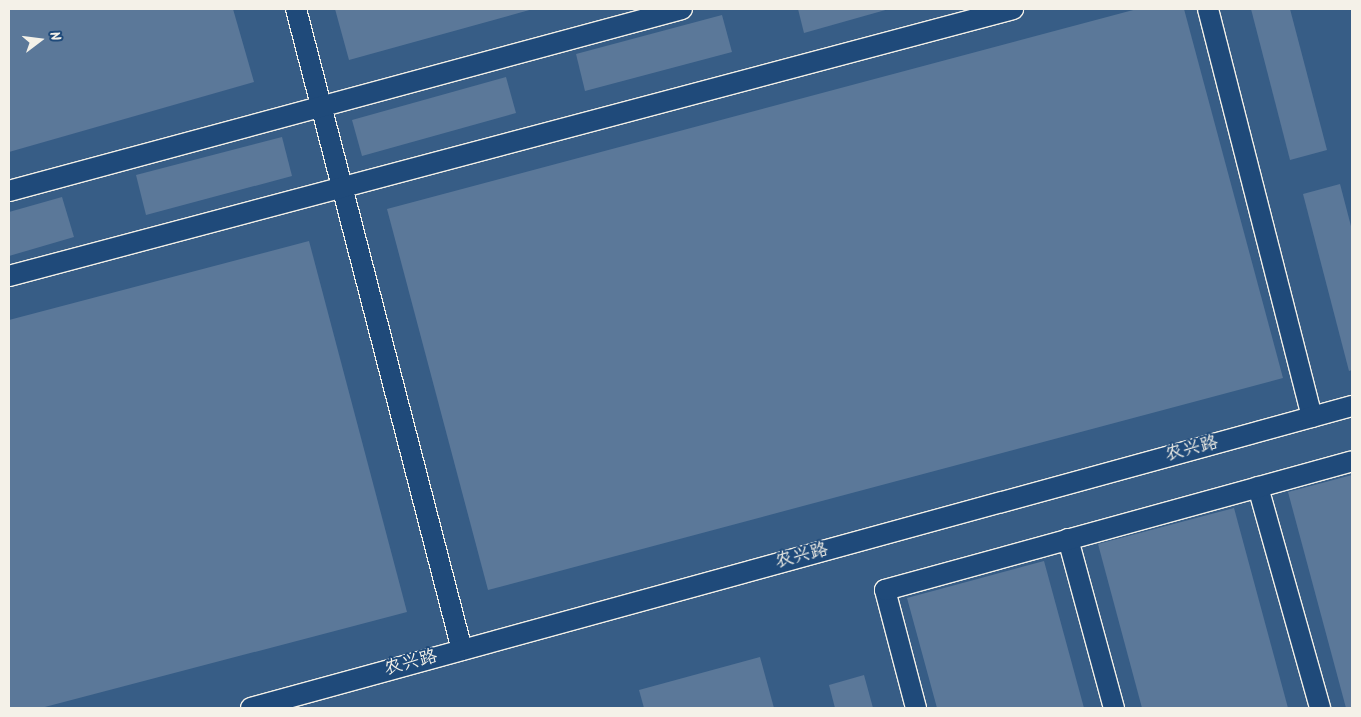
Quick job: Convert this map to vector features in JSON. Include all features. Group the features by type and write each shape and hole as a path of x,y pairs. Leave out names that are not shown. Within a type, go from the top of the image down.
{"street":[{"path":"296,9 344,187 462,650"},
{"path":"9,192 682,9"},
{"path":"9,276 1013,9"},
{"path":"1208,9 1312,417"},
{"name":"农兴路","path":"251,708 1352,406"},
{"path":"916,708 884,590 1352,461"},
{"path":"1258,487 1320,708"},
{"path":"1068,539 1114,708"}],"shaded area":[{"path":"9,9 1352,9 1352,708 9,708"}],"building":[{"path":"9,9 233,9 254,82 9,152"},
{"path":"335,9 533,9 349,60"},
{"path":"798,9 889,9 804,33"},
{"path":"1137,9 1184,9 1283,378 488,590 387,209"},
{"path":"1251,9 1290,9 1327,150 1290,160"},
{"path":"722,15 732,52 585,91 576,54"},
{"path":"506,77 516,113 362,156 352,120"},
{"path":"282,137 292,176 146,215 136,175"},
{"path":"1340,184 1352,230 1352,370 1349,371 1303,194"},
{"path":"62,197 74,237 9,256 9,212"},
{"path":"309,241 407,612 41,708 9,708 9,320"},
{"path":"1352,475 1352,708 1346,708 1288,492"},
{"path":"1234,508 1288,708 1142,708 1098,544"},
{"path":"1044,561 1084,708 937,708 907,598"},
{"path":"760,657 774,708 644,708 639,690"},
{"path":"864,675 873,708 835,708 829,685"}]}
